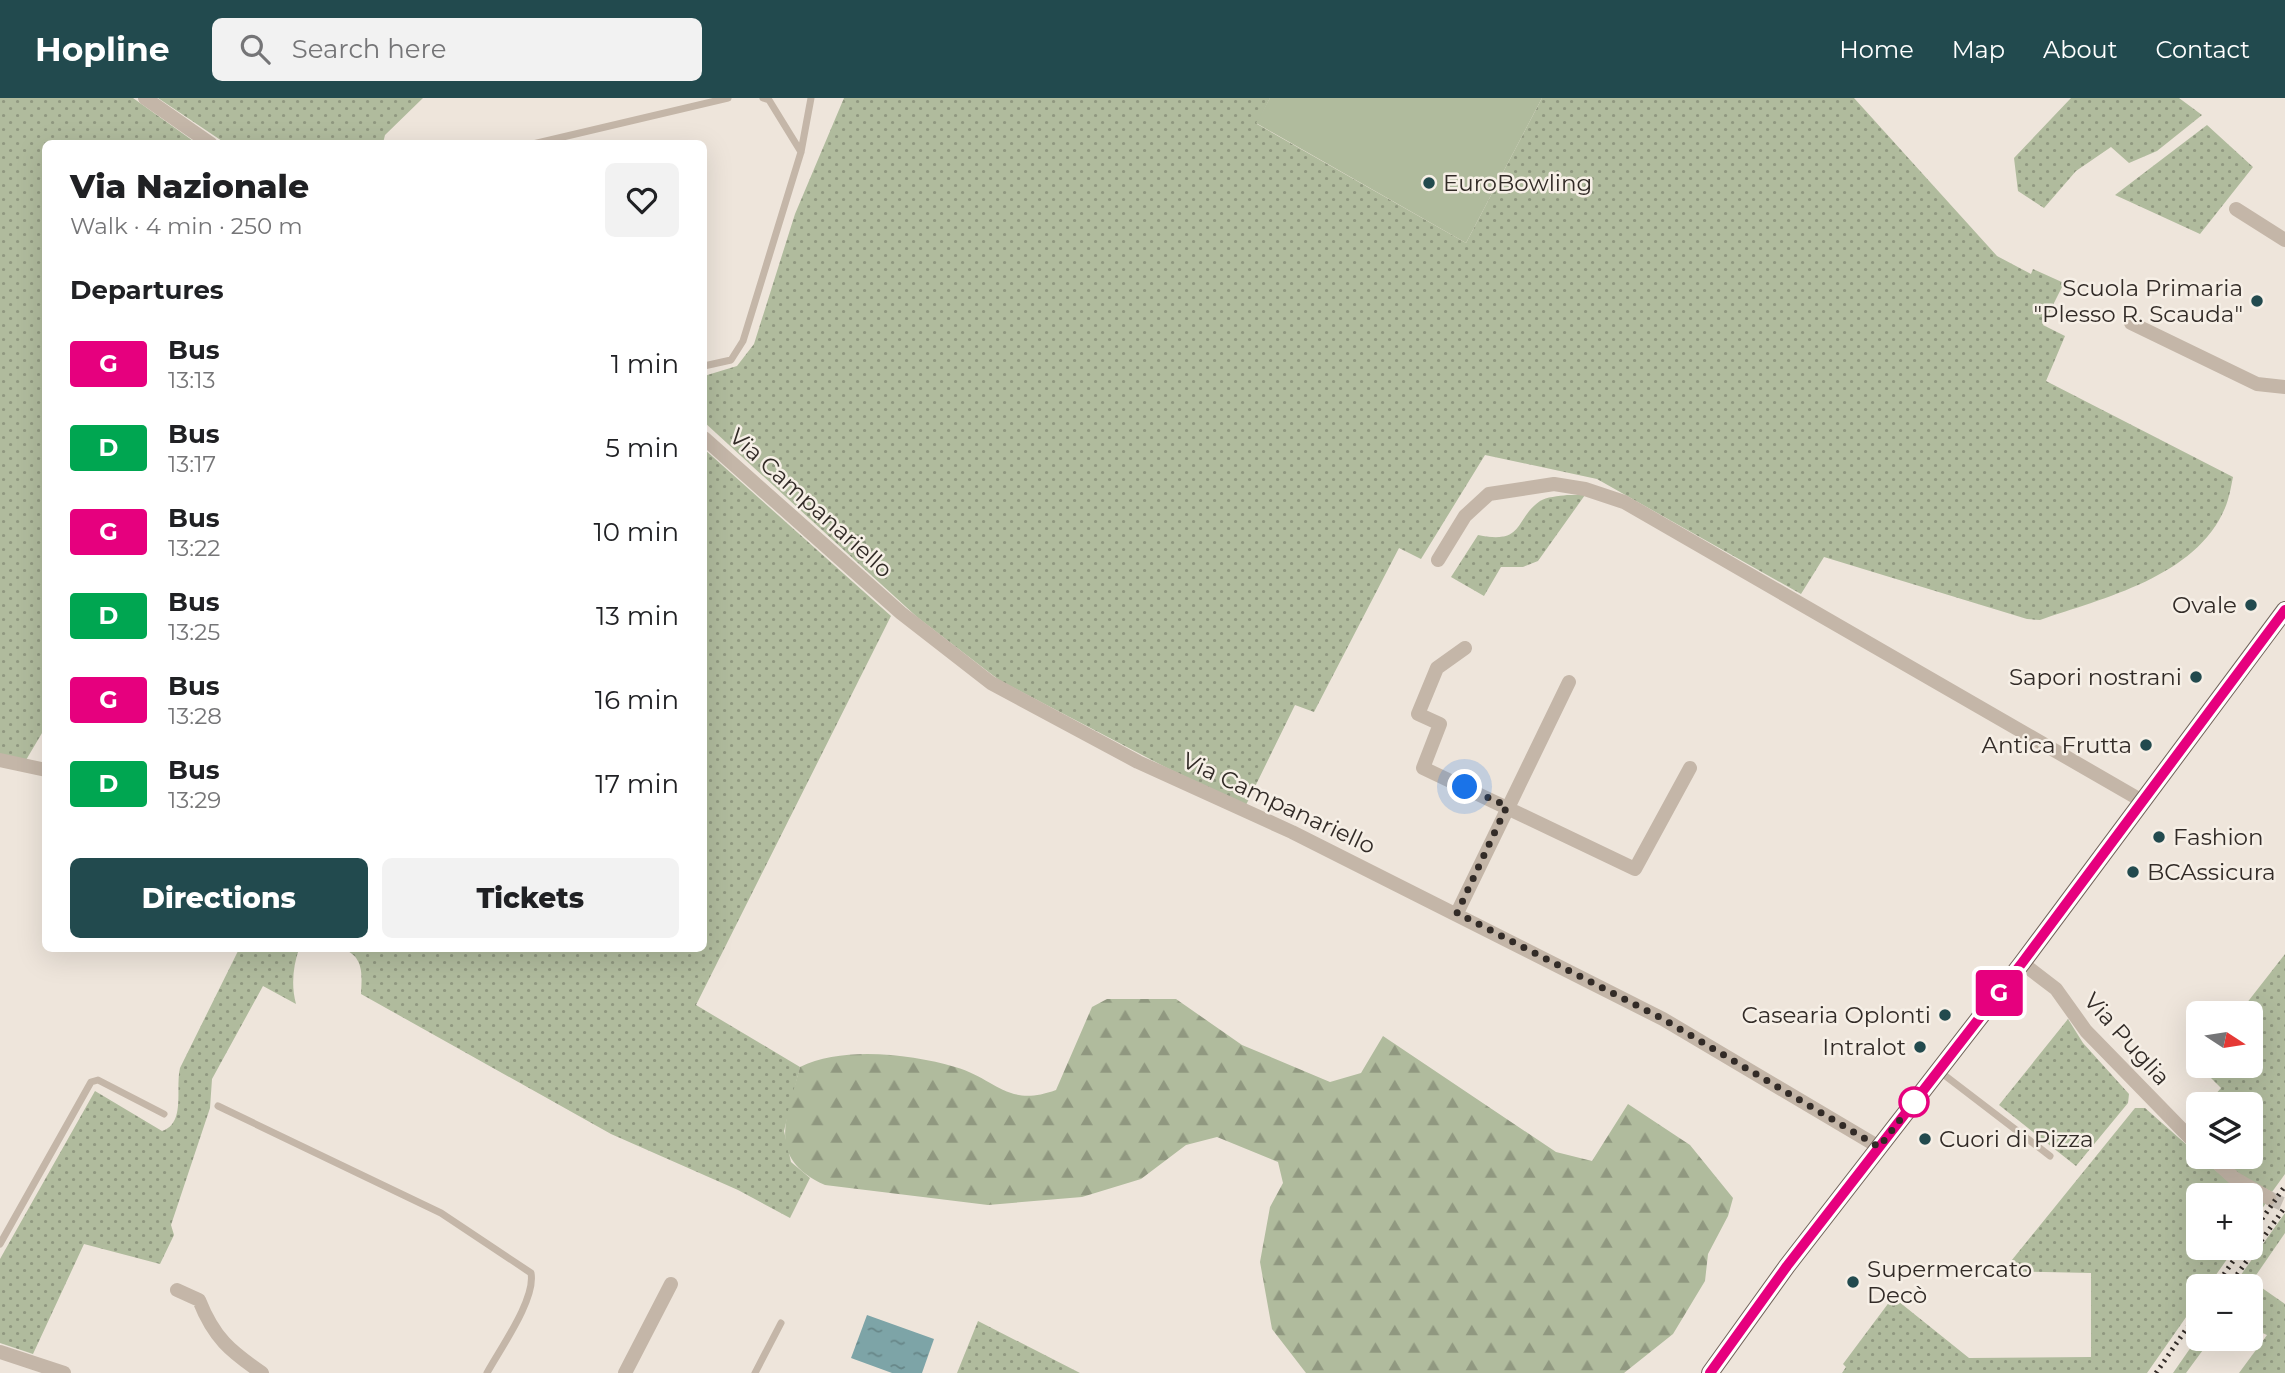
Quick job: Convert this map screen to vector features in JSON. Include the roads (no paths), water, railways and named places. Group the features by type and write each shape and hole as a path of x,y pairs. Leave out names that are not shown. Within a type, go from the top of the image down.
{"main road":[{"path":"1710,1373 1787,1266 2144,802 2285,610"}],"street":[{"path":"145,98 205,140"},
{"path":"2236,209 2285,240"},
{"path":"2131,323 2257,384 2285,387"},
{"name":"Via Campanariello","path":"707,441 901,613 991,683 1138,762 1292,832 1663,1019 1879,1147"},
{"path":"1438,560 1465,516 1489,494 1554,484 1585,489 1624,502 2144,802"},
{"path":"1465,648 1437,668 1418,714 1440,723 1423,768 1635,869 1690,768"},
{"path":"1457,913 1569,682"},
{"path":"0,760 42,770"},
{"name":"Via Puglia","path":"2022,963 2056,989 2086,1031 2186,1134"},
{"path":"2224,1169 2234,1178 2269,1198"},
{"path":"625,1373 671,1284"},
{"path":"177,1290 199,1300 208,1325 228,1350 262,1373"},
{"path":"0,1352 64,1373"}],"lane":[{"path":"550,140 728,98"},
{"path":"763,98 769,100 801,152"},
{"path":"707,365 731,360 743,341 801,152 811,98"},
{"path":"1938,1071 2050,1156"},
{"path":"0,1244 91,1082 98,1080 164,1114"},
{"path":"218,1105 441,1213 531,1273 533,1283 528,1299 487,1373"},
{"path":"755,1373 781,1323"}],"water":[{"path":"867,1315 934,1339 922,1373 892,1373 851,1358"}],"tunnel":[{"path":"2269,1198 2285,1205"}],"railway":[{"path":"2263,1217 2285,1186"},
{"path":"2238,1274 2285,1207"},
{"path":"2224,1274 2234,1260"},
{"path":"2156,1373 2186,1329"}],"place":[{"name":"EuroBowling","path":"1429,183"},
{"name":"Scuola Primaria \"Plesso R. Scauda\"","path":"2257,301"},
{"name":"Ovale","path":"2251,605"},
{"name":"Sapori nostrani","path":"2196,677"},
{"name":"Antica Frutta","path":"2146,745"},
{"name":"Fashion","path":"2159,837"},
{"name":"BCAssicura","path":"2133,872"},
{"name":"Casearia Oplonti","path":"1945,1015"},
{"name":"Intralot","path":"1920,1047"},
{"name":"Cuori di Pizza","path":"1925,1139"},
{"name":"Supermercato Decò","path":"1853,1282"}]}
